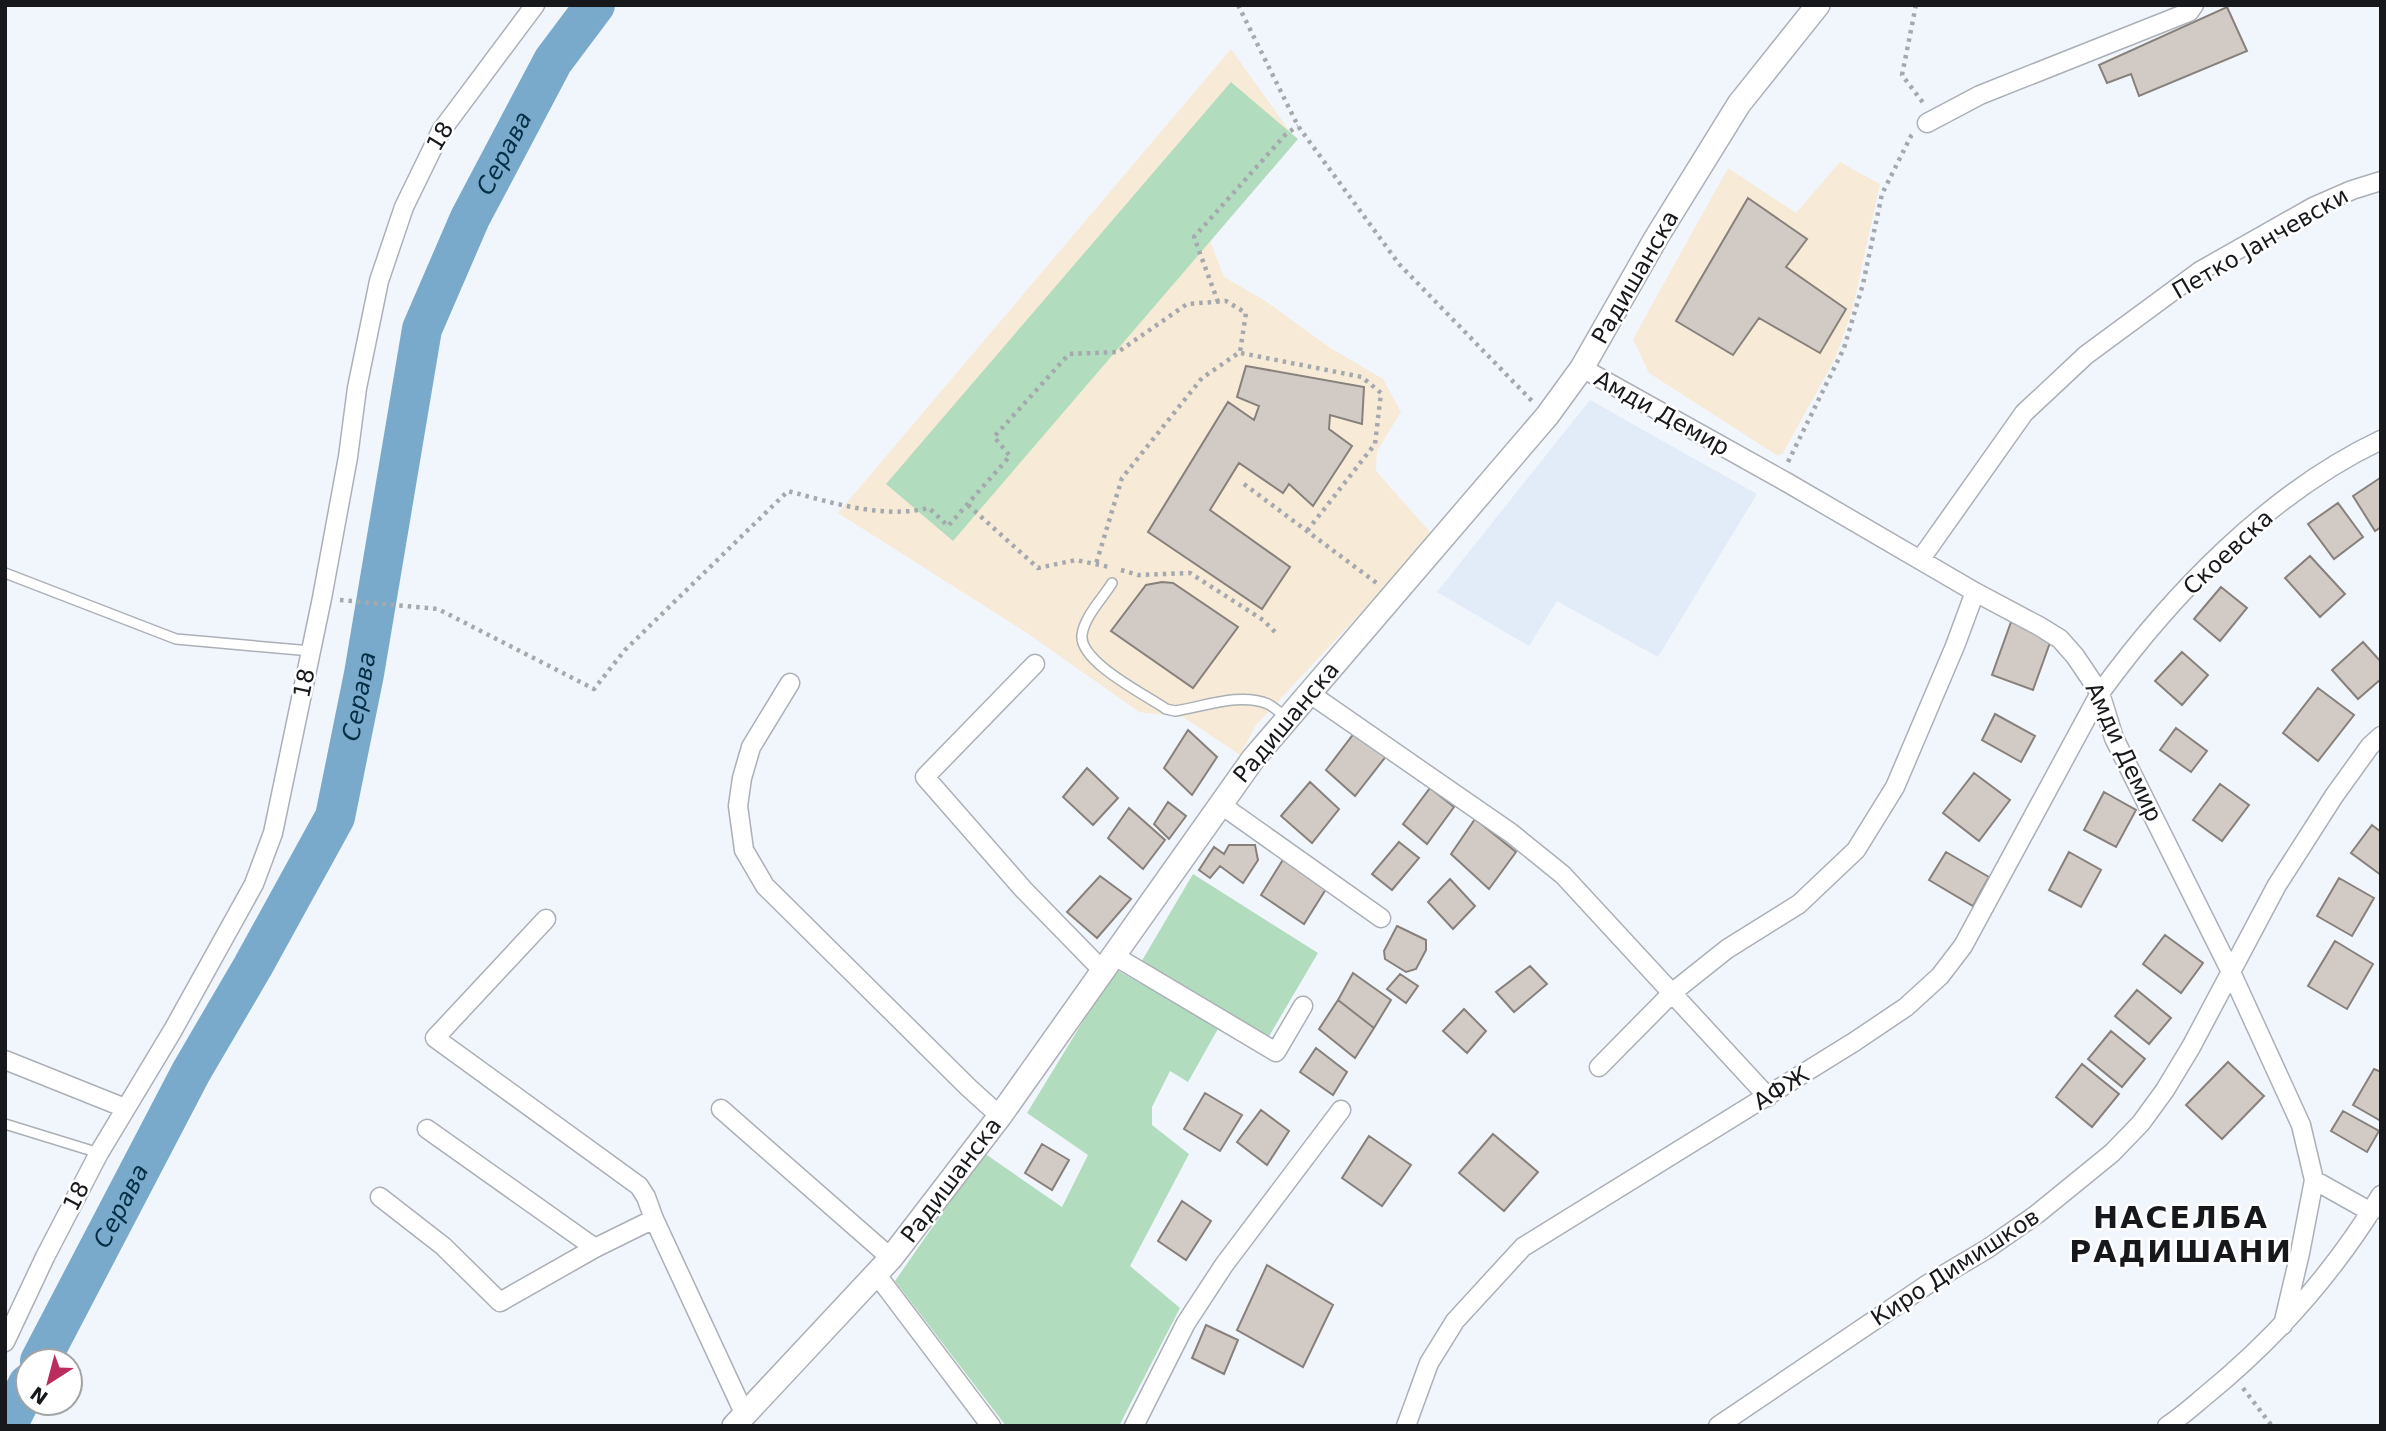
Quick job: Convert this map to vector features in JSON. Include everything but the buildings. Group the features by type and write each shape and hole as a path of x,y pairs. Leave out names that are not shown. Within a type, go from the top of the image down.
{"street":[{"name":"18","path":"6,1339 99,1153 173,1030 264,862 322,598 348,457 357,387 379,281 404,207 441,131 535,5"},
{"name":"Радишанска","path":"740,1421 884,1266 1000,1116 1220,804 1287,718 1395,596 1547,416 1582,368 1663,227 1732,115 1818,5"},
{"path":"1931,121 1980,95 2189,12 2194,5"},
{"name":"Петко Јанчевски","path":"1920,560 2024,413 2086,355 2200,271 2314,208 2352,190 2381,181"},
{"name":"Амди Демир","path":"1582,368 2060,639 2075,656 2100,693 2114,738 2231,972 2301,1125 2314,1180 2283,1325"},
{"name":"Скоевска","path":"2100,693 2156,622 2221,555 2292,494 2349,456 2381,440"},
{"path":"1600,1067 1673,992 1727,949 1799,904 1856,850 1895,787 1975,592"},
{"path":"1035,663 925,777 1023,888 1108,963 1276,1052 1303,1006"},
{"path":"790,683 751,747 742,778 738,806 744,850 765,886 1000,1116"},
{"path":"1309,693 1511,833 1553,867 1673,992 1768,1097"},
{"name":"АФЖ","path":"1406,1426 1429,1363 1455,1321 1523,1247 1768,1097 1906,1007 1940,976 1969,936 2100,693"},
{"name":"Киро Димишков","path":"1718,1426 1928,1284 1987,1249 2057,1199 2112,1153 2141,1123 2165,1090 2284,874 2334,796 2370,746 2381,736"},
{"path":"1220,804 1381,918"},
{"path":"546,919 435,1038 639,1186 740,1421"},
{"path":"5,1060 125,1108"},
{"path":"721,1109 884,1266 991,1426"},
{"path":"1134,1426 1186,1323 1224,1265 1341,1110"},
{"path":"427,1129 595,1248"},
{"path":"2314,1180 2371,1212"},
{"path":"2167,1426 2232,1374 2283,1325 2347,1245 2381,1195"},
{"path":"380,1196 443,1246 500,1302 595,1248 654,1219"}],"lane":[{"path":"5,573 176,639 311,651"},
{"path":"1112,583 1085,625 1082,637 1084,650 1094,661 1166,709 1175,711 1238,700 1256,701 1269,704 1287,718"},
{"path":"5,1124 99,1153"}],"path":[{"path":"1238,5 1298,126 1399,264 1547,416"},
{"path":"1779,478 1844,348 1863,285 1882,194 1911,136 1931,121 1902,75 1916,5"},
{"path":"1218,302 1194,237 1286,134 1298,126"},
{"path":"322,598 439,609 594,689 625,650 788,491 845,506 909,513 929,509 948,526 1010,456 994,437 1069,354 1118,352 1186,304 1226,301 1246,313 1240,352"},
{"path":"1096,564 1122,478 1202,378 1240,352 1362,377 1381,393 1375,444 1307,531"},
{"path":"1244,484 1395,596"},
{"path":"968,505 1038,568 1076,560 1138,575 1190,573 1263,620 1278,635"},
{"path":"2232,1374 2272,1426"}],"shaded area":[{"path":"1231,49 1296,140 1210,241 1224,277 1264,300 1329,347 1383,379 1401,412 1377,451 1376,471 1430,532 1412,558 1256,725 1240,755 1183,717 1139,712 1027,633 838,513"},
{"path":"1840,162 1880,184 1853,307 1836,357 1783,453 1778,456 1649,373 1633,339 1728,168 1796,213"},
{"path":"1590,400 1757,494 1658,657 1557,601 1529,646 1437,592"}],"green space":[{"path":"1231,82 1298,139 953,541 886,484"},
{"path":"1193,874 1318,953 1268,1038 1140,964"},
{"path":"1115,969 1219,1027 1188,1082 1170,1071 1152,1107 1152,1125 1189,1154 1130,1266 1180,1308 1119,1426 1006,1426 895,1281 984,1153 1062,1207 1088,1155 1027,1113"}],"waterway":[{"name":"Серава","path":"47,1347 191,1072 335,817 364,674 422,329 470,218 553,61 595,5"},
{"name":"Серава","path":"7,1426 14,1412"}],"district":[{"name":"НАСЕЛБА РАДИШАНИ","path":"2181,1235"}]}
